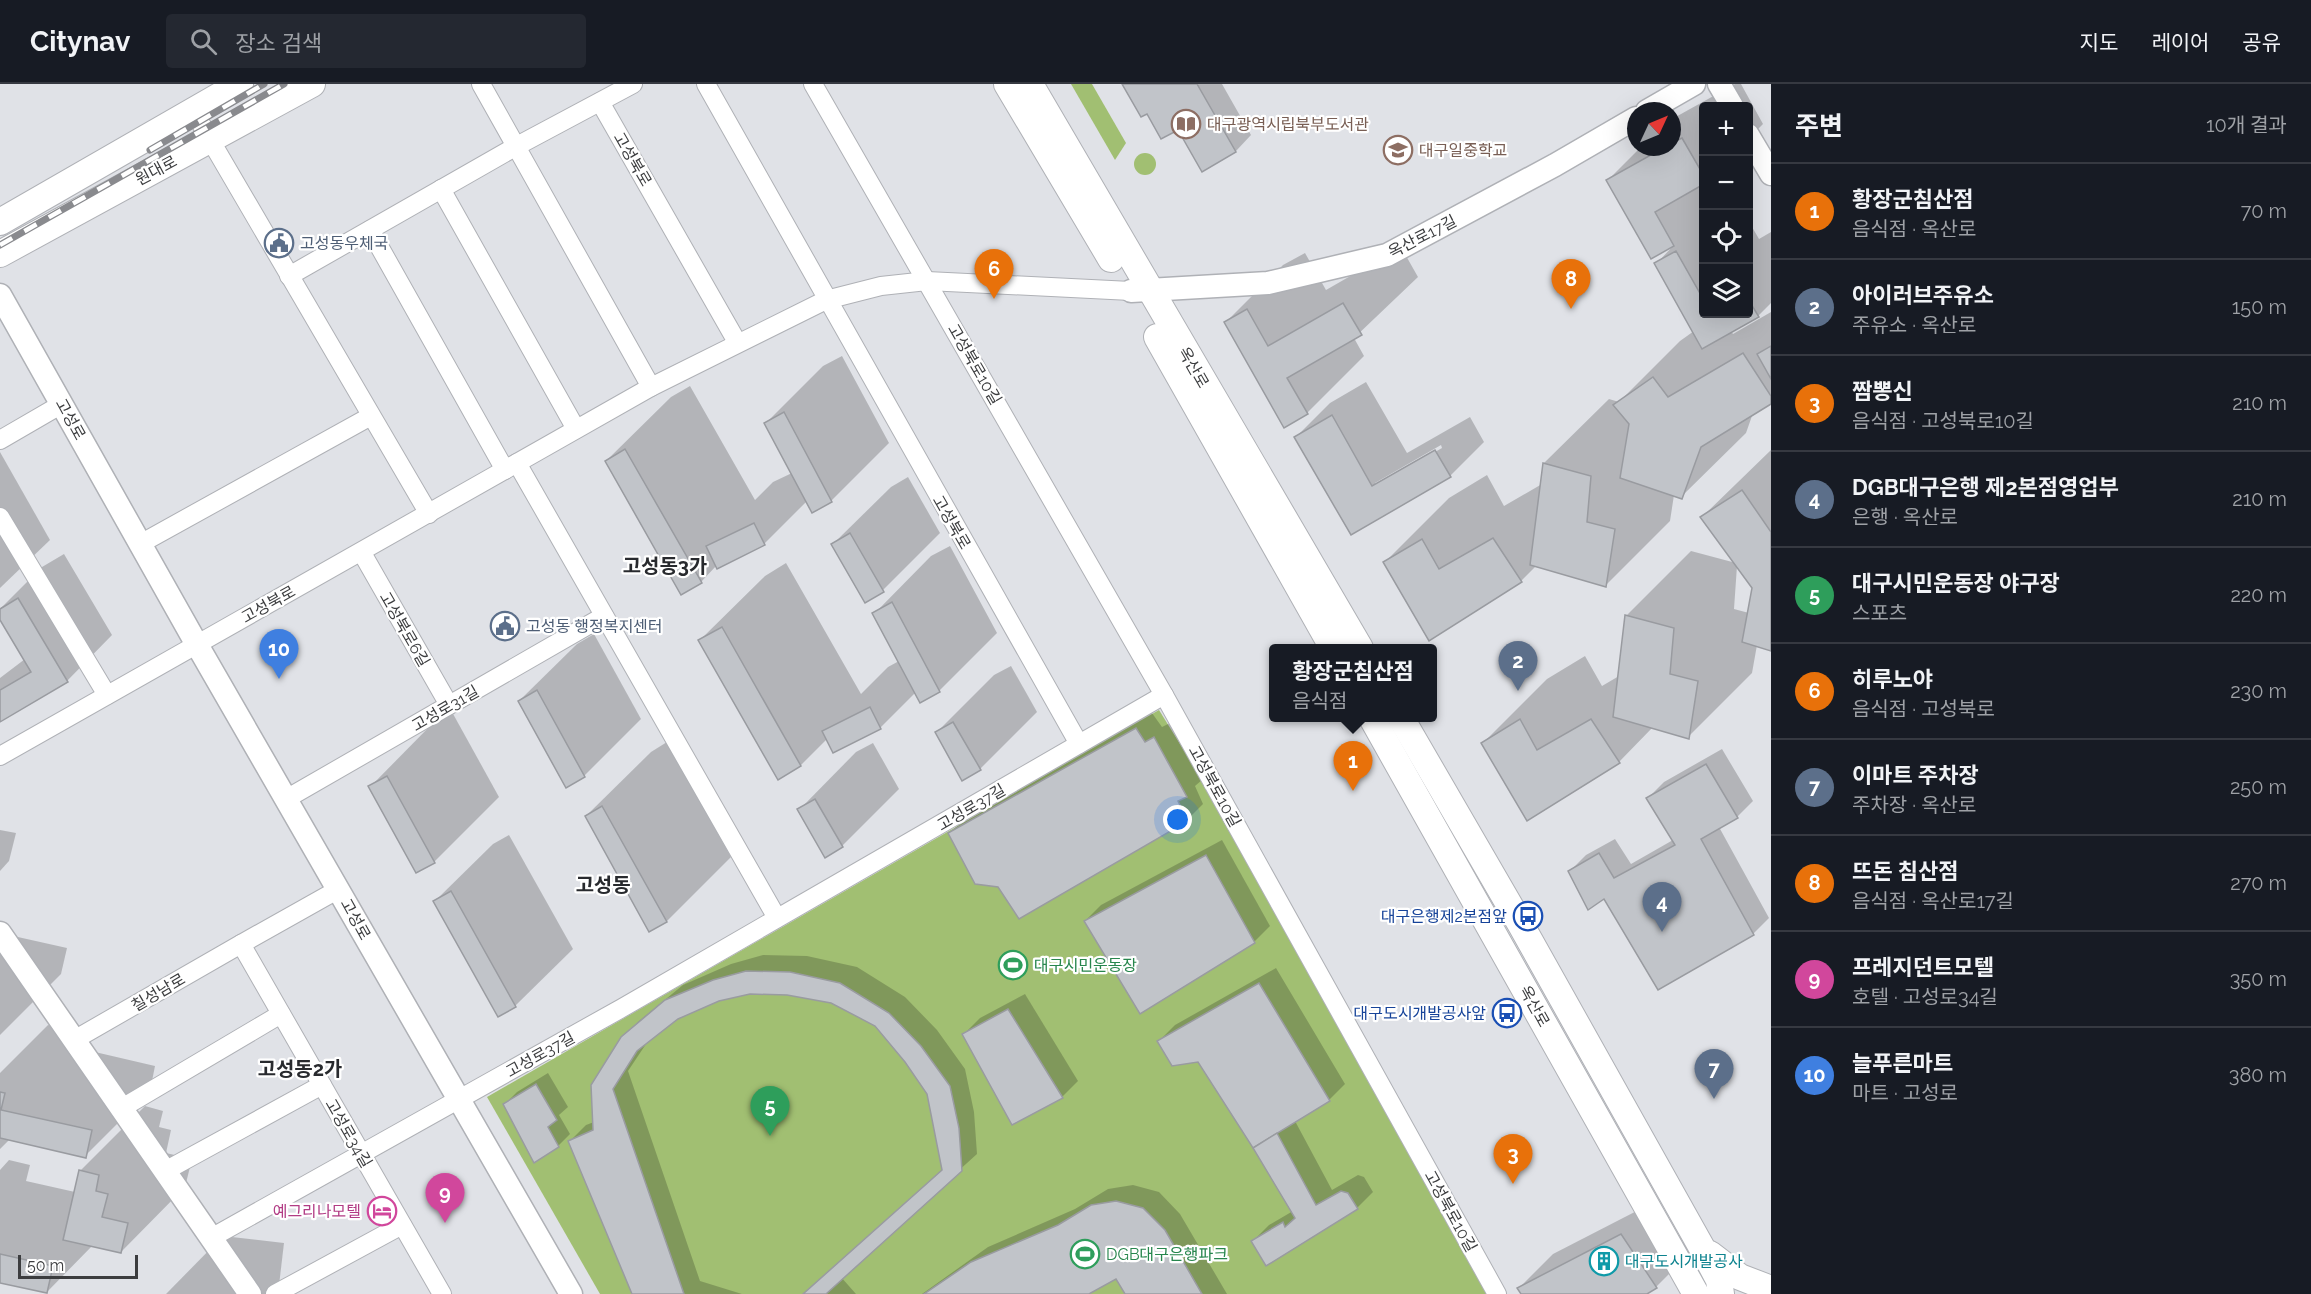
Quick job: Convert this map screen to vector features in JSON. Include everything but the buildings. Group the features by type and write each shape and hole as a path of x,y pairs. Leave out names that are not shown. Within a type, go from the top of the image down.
{"main road":[{"name":"원대로","path":"0,222 240,84"},
{"name":"원대로","path":"0,254 312,84"},
{"name":"옥산로","path":"1007,84 1140,291 1358,644"},
{"name":"옥산로","path":"1030,84 1331,644"},
{"name":"옥산로","path":"1375,722 1696,1294"},
{"name":"옥산로","path":"1404,722 1539,956 1702,1248 1719,1280 1721,1294"},
{"path":"1702,1248 1740,1277 1771,1289"},
{"path":"1677,1260 1684,1294"}],"street":[{"path":"481,84 651,387"},
{"path":"289,276 515,147 633,84"},
{"name":"고성북로","path":"705,84 1079,744"},
{"path":"813,84 927,281"},
{"path":"1663,102 1694,84"},
{"path":"1719,84 1730,102"},
{"name":"고성북로","path":"600,102 737,342"},
{"path":"194,112 429,514"},
{"name":"옥산로17길","path":"1140,291 1268,283 1388,255 1555,165 1627,123"},
{"path":"1753,142 1771,174"},
{"path":"441,189 576,429"},
{"path":"370,230 604,616 777,918"},
{"name":"고성북로","path":"0,756 651,387 737,342 826,300 881,286 927,281 1140,291"},
{"name":"고성북로10길","path":"927,281 1164,695 1497,1294"},
{"name":"고성로","path":"0,295 196,643 571,1294"},
{"path":"0,440 62,404"},
{"path":"140,544 371,416"},
{"path":"0,517 107,695"},
{"name":"고성북로6길","path":"362,552 449,705"},
{"name":"고성로31길","path":"286,799 604,616"},
{"name":"고성로37길","path":"360,1153 458,1100 1164,695"},
{"path":"241,944 339,889"},
{"path":"0,933 250,1294"},
{"name":"고성로34길","path":"241,944 442,1294"},
{"name":"칠성남로","path":"74,1040 241,944"},
{"path":"122,1108 281,1014"},
{"path":"165,1171 322,1085"},
{"path":"211,1238 360,1153"},
{"path":"275,1294 402,1225"}],"green space":[{"path":"1071,84 1092,84 1126,143 1115,160"},
{"path":"1145,153 1153,156 1156,164 1153,172 1145,175 1137,172 1134,164 1137,156"},
{"name":"대구시민운동장","path":"1159,710 1235,833 1489,1294 600,1294 487,1097"}],"railway":[{"path":"150,150 264,84"},
{"path":"0,245 284,84"}],"place":[{"name":"대구광역시립북부도서관","path":"1186,124"},
{"name":"대구일중학교","path":"1398,150"},
{"name":"고성동우체국","path":"279,243"},
{"name":"히루노야","path":"994,299"},
{"name":"뜨돈 침산점","path":"1571,309"},
{"name":"고성동 행정복지센터","path":"505,626"},
{"name":"늘푸른마트","path":"279,679"},
{"name":"아이러브주유소","path":"1518,691"},
{"name":"황장군침산점","path":"1353,791"},
{"name":"대구은행제2본점앞","path":"1528,916"},
{"name":"DGB대구은행 제2본점영업부","path":"1662,932"},
{"name":"대구시민운동장","path":"1013,965"},
{"name":"대구도시개발공사앞","path":"1507,1013"},
{"name":"이마트 주차장","path":"1714,1099"},
{"name":"대구시민운동장 야구장","path":"770,1136"},
{"name":"짬뽕신","path":"1513,1184"},
{"name":"예그리나모텔","path":"382,1211"},
{"name":"프레지던트모텔","path":"445,1223"},
{"name":"DGB대구은행파크","path":"1085,1254"},
{"name":"대구도시개발공사","path":"1604,1261"}],"district":[{"name":"고성동3가","path":"665,566"},
{"name":"고성동","path":"603,885"},
{"name":"고성동2가","path":"300,1069"}]}
